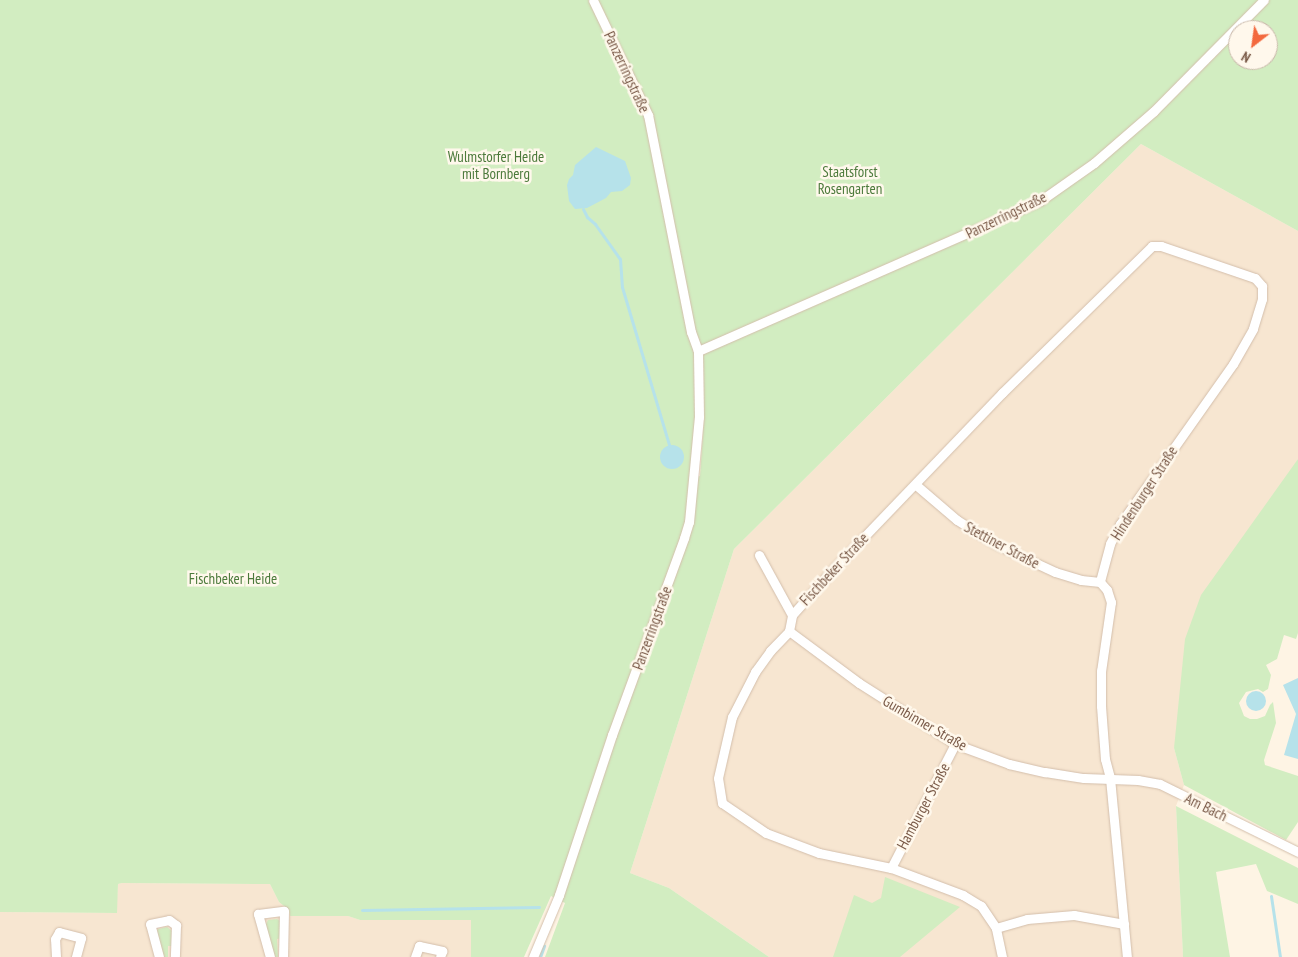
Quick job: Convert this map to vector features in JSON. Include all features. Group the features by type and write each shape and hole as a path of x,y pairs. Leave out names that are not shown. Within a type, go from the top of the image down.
{"street":[{"name":"Panzerringstraße","path":"533,957 559,896 612,735 689,522 699,417 698,351 691,332 648,115 593,0"},
{"name":"Panzerringstraße","path":"698,351 1040,200 1094,163 1154,111 1264,0"},
{"name":"Fischbeker Straße","path":"789,631 792,615 836,566 916,485 1002,393 1152,246"},
{"name":"Hindenburger Straße","path":"1100,582 1110,544 1120,524 1233,364 1253,329 1262,299 1262,286 1254,278 1161,246 1152,246"},
{"name":"Stettiner Straße","path":"916,485 957,520 995,544 1055,572 1082,580 1100,582"},
{"path":"759,555 792,615"},
{"path":"1100,582 1107,590 1111,602 1111,614 1101,670 1105,759 1110,778 1127,957"},
{"path":"789,631 770,651 755,672 732,717 718,778 722,803 766,833 798,846 844,859 891,868 963,895 981,906 996,928 1002,957"},
{"name":"Gumbinner Straße","path":"789,631 845,673 904,713 955,744 1008,764 1084,778 1110,778"},
{"name":"Hamburger Straße","path":"891,868 955,744"},
{"name":"Am Bach","path":"1110,778 1160,784 1298,852"},
{"path":"270,957 258,914 284,912 283,957"},
{"path":"996,928 1027,919 1074,914 1124,924"},
{"path":"159,957 150,924 169,920 176,925 175,957"},
{"path":"56,957 55,939 59,932 81,938 76,957"},
{"path":"415,957 419,946 442,951 440,957"}],"shaded area":[{"path":"1141,144 1298,231 1298,459 1174,748 1184,785 1176,806 1183,957 769,957 669,888 630,873 734,549"},
{"path":"118,884 270,884 279,902 289,910 290,916 348,916 360,920 471,920 471,957 0,957 0,912 116,913"}],"green space":[{"path":"0,0 593,0 648,115 698,351 695,477 700,476 704,417 703,360 695,332 652,113 598,0 1298,0 1298,231 1141,144 734,549 630,873 669,888 769,957 545,957 565,903 551,896 524,957 471,957 471,920 360,920 348,916 290,916 289,910 279,902 270,884 122,883 118,884 117,913 0,912"},
{"path":"1298,459 1298,633 1296,639 1284,635 1277,659 1266,665 1271,675 1268,689 1263,692 1258,689 1246,692 1239,703 1244,716 1250,719 1257,719 1265,716 1273,702 1276,723 1264,760 1265,765 1298,776 1298,822 1286,840 1184,785 1174,748 1185,639 1201,595"},
{"path":"1176,806 1298,868 1298,904 1267,891 1256,864 1216,872 1230,957 1183,957"},
{"path":"885,877 960,907 900,957 833,957 854,895 872,903 881,898"},
{"path":"277,919 280,921 281,938 277,939 278,957 273,957 266,924 268,920"},
{"path":"167,927 172,931 172,946 168,946 168,957 162,957 156,933 158,929"}],"water":[{"path":"596,147 625,161 631,178 630,185 622,191 611,192 606,198 587,208 575,209 569,201 567,185 569,179 573,175 575,165"},
{"path":"672,445 677,446 683,452 683,462 677,468 672,469 667,468 661,462 660,457 661,452 667,446"},
{"path":"1298,678 1298,759 1284,755 1296,714 1283,685"},
{"path":"1252,691 1260,691 1266,697 1266,705 1260,711 1252,711 1246,705 1246,697"}],"waterway":[{"path":"583,209 587,217 595,224 620,259 622,287 669,445"},
{"path":"1271,896 1280,957"},
{"path":"362,910 539,907"},
{"path":"540,957 544,946"}],"park label":[{"name":"Wulmstorfer Heide mit Bornberg","path":"496,164"},
{"name":"Staatsforst Rosengarten","path":"850,180"},
{"name":"Fischbeker Heide","path":"233,579"}]}
